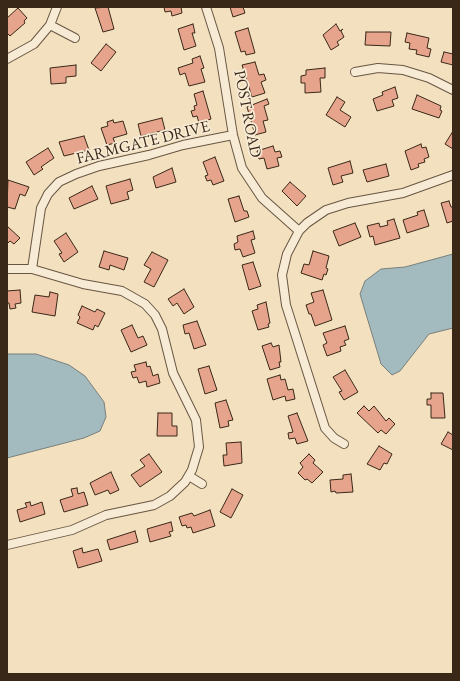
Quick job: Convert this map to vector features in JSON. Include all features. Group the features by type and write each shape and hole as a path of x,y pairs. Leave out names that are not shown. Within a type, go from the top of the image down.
{"street":[{"path":"7,59 34,44 50,24 57,7"},
{"name":"POST ROAD","path":"206,7 219,48 233,134 239,160 252,185 270,206 299,231"},
{"path":"50,24 75,38"},
{"path":"355,72 378,68 403,70 429,78 453,90"},
{"name":"FARMGATE DRIVE","path":"32,269 41,208 48,194 59,182 99,166 233,134"},
{"path":"344,444 334,438 325,428 284,294 282,275 283,265 292,242 299,231 320,213 337,206 403,193 453,175"},
{"path":"7,269 32,269 83,284 122,291 140,300 155,315 165,336 173,373 196,420 198,433 197,457 189,476 170,496 154,505 106,515 72,530 7,544"},
{"path":"189,476 202,484"}],"water":[{"path":"453,254 453,328 429,334 400,371 392,375 381,364 360,294 365,281 381,269 405,267"},
{"path":"7,354 36,354 69,365 85,376 104,402 106,417 100,431 84,438 7,458"}],"building":[{"path":"108,7 114,29 103,32 95,8"},
{"path":"164,7 181,7 182,13 172,16 171,11 165,12"},
{"path":"230,7 243,7 245,13 233,17"},
{"path":"18,8 27,18 24,21 25,23 10,36 7,33 7,18"},
{"path":"193,24 195,33 192,33 196,46 184,50 178,29"},
{"path":"336,24 340,31 343,29 341,31 344,37 337,42 339,45 331,50 323,35"},
{"path":"248,28 255,53 246,55 245,51 241,52 235,32"},
{"path":"366,32 391,32 390,46 365,45"},
{"path":"407,33 429,38 427,48 431,49 429,57 416,54 417,50 409,49 410,43 405,42"},
{"path":"106,44 116,52 101,71 91,63"},
{"path":"444,52 453,54 453,65 441,62"},
{"path":"200,56 204,68 201,69 205,82 189,86 185,73 180,75 178,68 193,63 192,59"},
{"path":"255,62 259,75 264,74 266,80 261,82 265,93 252,97 242,65"},
{"path":"76,65 76,76 66,77 66,83 51,84 50,68"},
{"path":"325,68 325,78 320,78 321,92 305,93 305,83 301,83 301,76 306,75 306,70"},
{"path":"395,87 398,98 392,100 394,106 377,111 373,99 383,95 382,92"},
{"path":"203,91 211,119 199,123 197,116 193,117 191,111 195,110 194,106 197,105 194,94"},
{"path":"417,95 441,106 440,110 442,111 439,118 412,109"},
{"path":"337,97 345,102 340,110 351,117 345,127 326,115"},
{"path":"267,99 269,104 264,106 268,120 263,121 266,132 255,135 247,107"},
{"path":"162,118 165,130 141,136 138,124"},
{"path":"113,120 114,123 123,121 127,134 113,138 115,143 107,145 101,128 108,126 107,122"},
{"path":"453,131 453,149 445,144"},
{"path":"84,136 89,150 64,156 59,142"},
{"path":"421,144 422,148 426,147 429,157 424,159 425,162 418,164 419,167 411,170 405,151"},
{"path":"273,146 275,152 280,151 282,157 277,158 279,166 267,169 264,158 259,159 257,151"},
{"path":"48,148 54,158 41,167 43,169 34,175 26,162"},
{"path":"215,157 224,181 213,185 211,180 207,181 205,176 208,175 203,162"},
{"path":"350,161 353,173 341,176 343,182 333,185 328,168"},
{"path":"386,164 389,176 367,182 363,170"},
{"path":"172,168 176,182 156,188 153,177"},
{"path":"130,179 133,190 127,192 129,199 111,204 106,186"},
{"path":"8,180 29,187 25,196 20,194 15,209 7,207"},
{"path":"290,182 306,196 297,206 282,191"},
{"path":"92,186 98,199 74,209 69,198"},
{"path":"239,196 244,211 247,211 249,217 235,222 228,199"},
{"path":"449,201 451,207 453,207 453,221 447,223 441,203"},
{"path":"424,210 429,226 407,233 403,220 418,215 417,212"},
{"path":"394,219 400,238 375,245 373,236 370,237 367,226 379,223 380,227 388,225 387,221"},
{"path":"355,223 361,237 339,246 333,231"},
{"path":"7,226 20,238 14,244 10,241 7,244"},
{"path":"253,231 255,239 251,240 255,253 243,257 240,249 235,250 234,244 238,242 237,236"},
{"path":"66,233 78,252 64,262 59,254 62,253 54,241"},
{"path":"104,251 128,258 124,270 110,265 109,270 99,267"},
{"path":"313,251 329,256 326,268 328,269 322,280 301,273 304,264 309,265"},
{"path":"152,252 168,260 154,287 144,282 151,269 144,265"},
{"path":"253,262 261,286 249,290 242,265"},
{"path":"184,289 194,307 184,314 177,303 173,306 168,299"},
{"path":"20,290 21,303 15,304 16,308 10,309 9,303 7,303 7,291"},
{"path":"323,290 332,320 315,326 306,305 314,302 311,293"},
{"path":"50,292 58,294 55,316 32,312 35,295 49,297"},
{"path":"266,302 270,323 268,324 269,327 258,330 252,311 258,309 257,305"},
{"path":"82,306 95,312 97,309 105,313 98,327 95,325 93,330 77,323 80,317 78,315"},
{"path":"197,321 206,345 194,349 189,333 185,334 183,325"},
{"path":"132,325 138,338 143,336 147,345 131,352 121,330"},
{"path":"345,326 349,339 344,341 346,345 340,347 341,351 327,356 323,345 327,343 323,333"},
{"path":"271,343 273,347 279,345 281,362 279,362 280,367 270,370 262,346"},
{"path":"146,362 147,367 150,366 153,376 158,374 160,383 147,387 146,381 139,383 137,377 133,378 131,372 136,371 134,365"},
{"path":"209,366 217,390 205,394 198,369"},
{"path":"345,370 358,392 344,400 339,392 342,391 333,377"},
{"path":"280,375 281,380 285,379 288,390 293,389 295,399 286,401 285,396 273,400 267,379"},
{"path":"431,393 443,393 445,418 431,418 431,405 427,405 427,399 431,399"},
{"path":"226,400 233,420 228,421 229,426 220,428 215,403"},
{"path":"364,406 369,411 374,406 386,421 389,418 395,424 386,434 381,430 378,433 357,413"},
{"path":"158,413 172,413 172,426 177,426 177,436 157,436"},
{"path":"297,413 308,441 297,444 295,438 289,439 288,433 293,432 288,416"},
{"path":"448,432 453,435 453,450 441,444"},
{"path":"241,442 242,463 224,466 223,455 227,455 226,443"},
{"path":"379,446 392,454 387,464 384,463 380,470 367,464"},
{"path":"149,454 162,472 140,487 131,475 145,466 140,460"},
{"path":"309,454 315,460 313,463 323,472 312,483 307,479 305,480 298,473 303,467 300,463"},
{"path":"111,472 119,490 110,494 108,490 95,495 90,483"},
{"path":"351,474 353,492 331,492 330,480 343,479 343,475"},
{"path":"77,488 78,494 84,492 88,505 64,512 60,500 73,496 71,489"},
{"path":"232,489 243,495 231,518 220,512"},
{"path":"30,502 31,506 42,502 45,514 20,522 17,510 27,507 25,503"},
{"path":"210,510 215,526 193,533 191,527 187,528 186,525 182,526 179,517 192,513 194,516"},
{"path":"171,522 173,531 169,532 171,536 150,542 147,529"},
{"path":"135,531 138,542 110,550 107,540"},
{"path":"82,548 83,553 98,549 102,561 78,568 73,551"}]}
